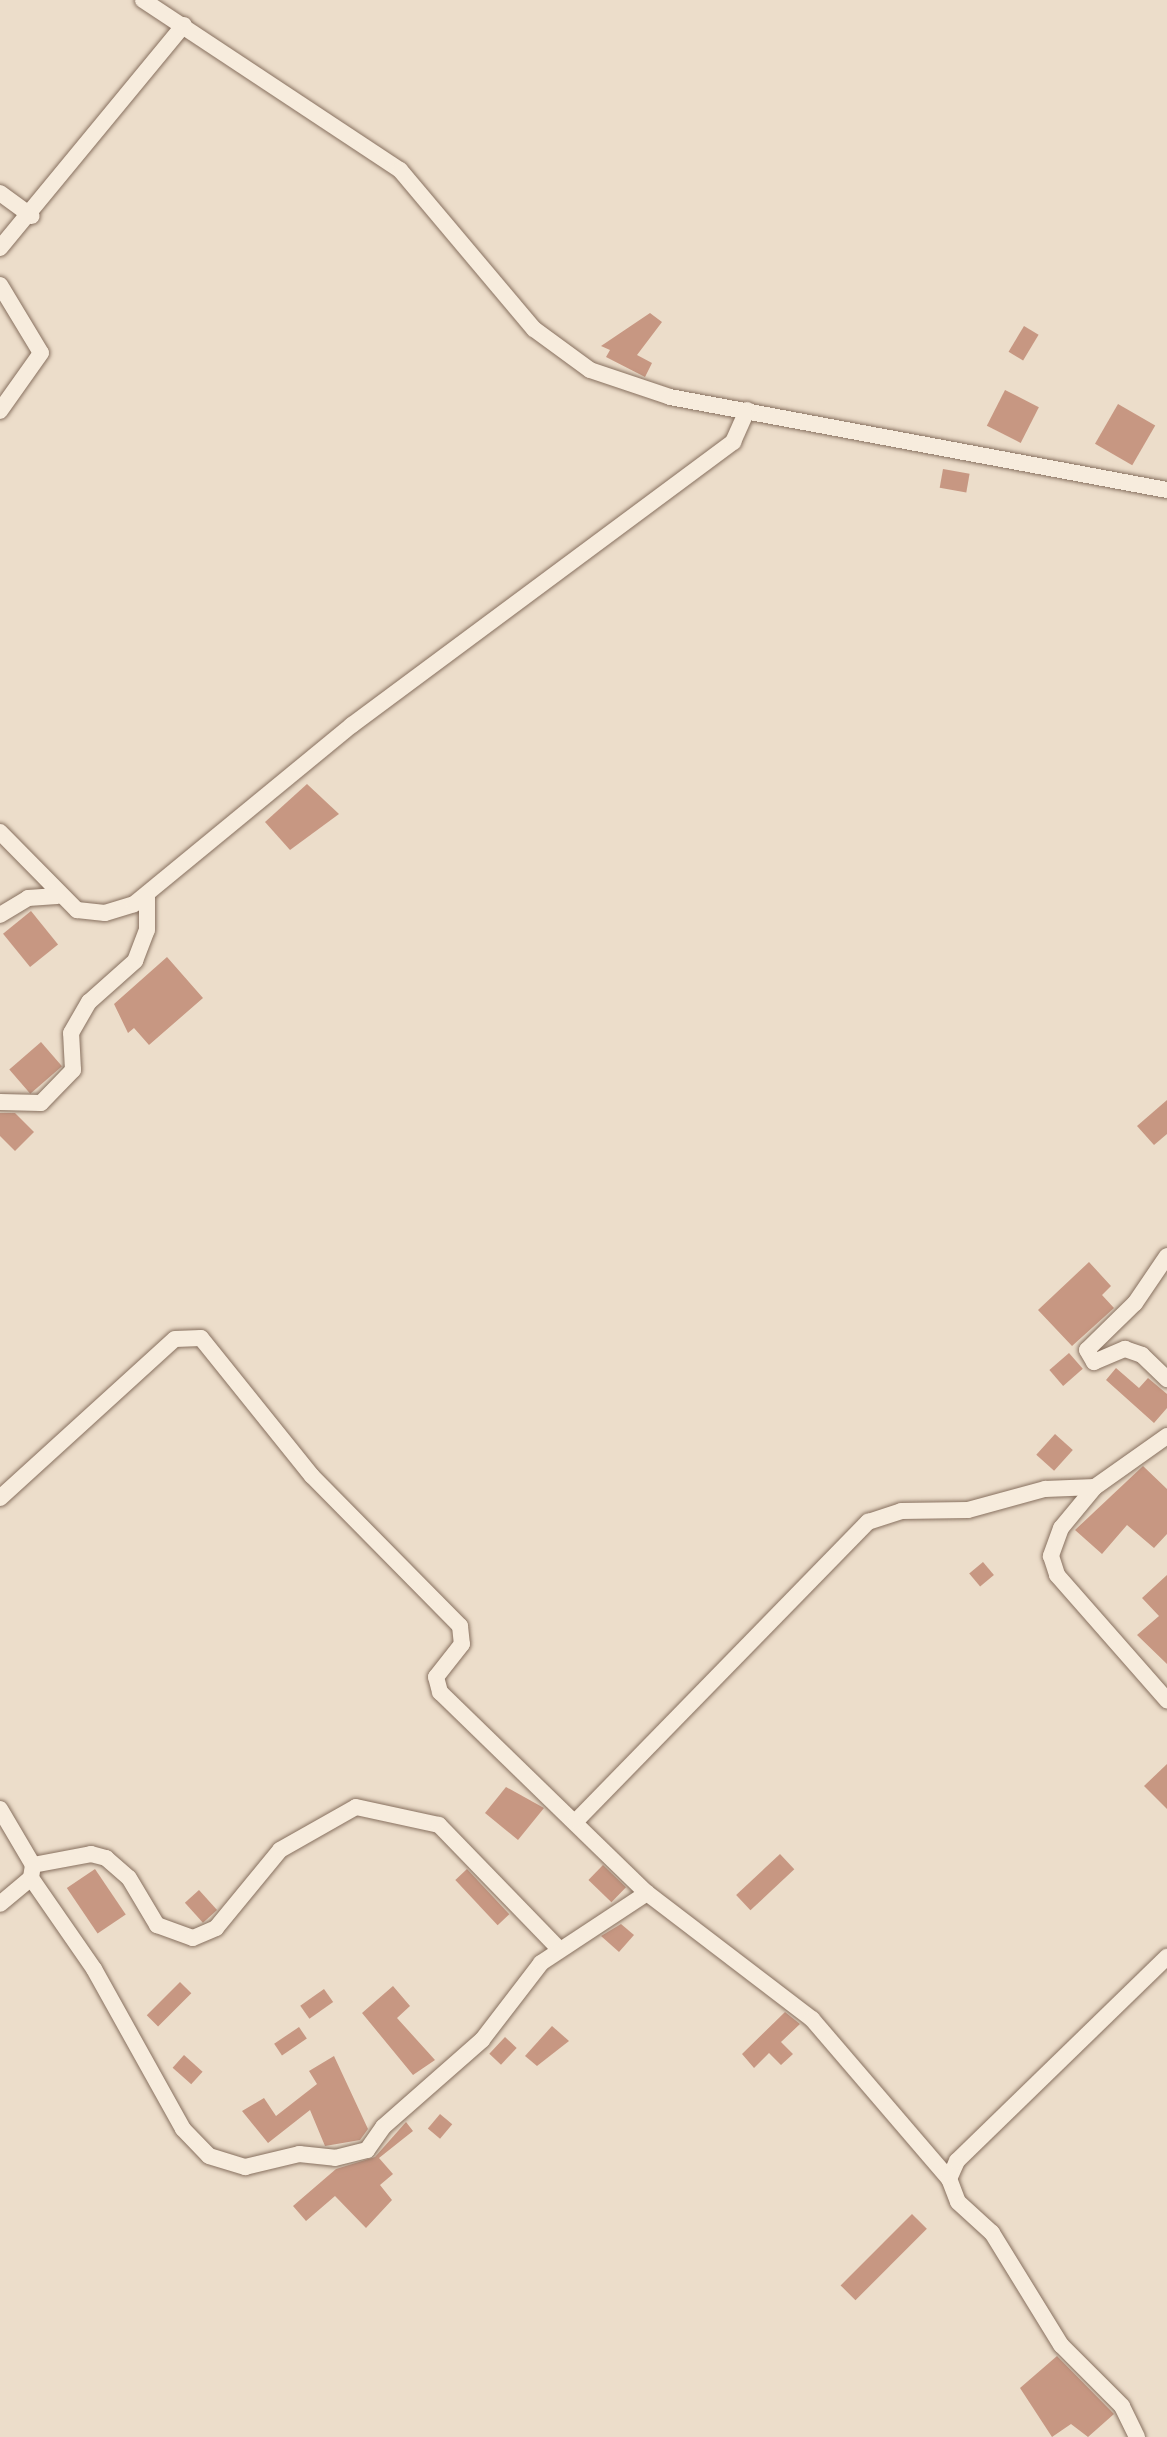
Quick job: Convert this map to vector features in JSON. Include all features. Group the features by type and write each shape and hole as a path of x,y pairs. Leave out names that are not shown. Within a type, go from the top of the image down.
{"street":[{"path":"143,0 179,33 400,170 559,353 626,385 746,413 1167,490"},
{"path":"0,248 32,216 179,33"},
{"path":"0,193 32,216"},
{"path":"0,285 41,353 0,411"},
{"path":"0,832 57,896 77,910 105,913 147,896 352,725 740,434 746,413"},
{"path":"0,915 28,898 57,896"},
{"path":"0,1102 41,1103 73,1070 71,1033 89,1002 135,961 147,930 147,896"},
{"path":"1167,1256 1135,1303 1087,1350 1094,1362 1125,1349 1142,1355 1167,1379"},
{"path":"0,1498 175,1339 201,1338 312,1476 460,1626 462,1644 436,1677 440,1692 577,1820 647,1893 812,2019 949,2179 958,2202 992,2233 1061,2345 1122,2406 1137,2437"},
{"path":"1167,1436 1095,1487 1061,1528 1052,1565 1167,1700"},
{"path":"577,1820 868,1522 901,1511 968,1510 1045,1489 1095,1487"},
{"path":"0,1904 32,1871 91,1854 106,1858 129,1878 157,1925 193,1938 216,1928 280,1850 356,1807 439,1825 559,1949"},
{"path":"0,1809 32,1871 94,1969 183,2129 209,2156 245,2167 299,2154 335,2158 367,2150 383,2127 464,2059 529,1974 559,1949 647,1893"},
{"path":"949,2179 957,2161 1167,1957"}],"building":[{"path":"650,313 662,322 637,355 652,363 645,377 606,357 610,350 601,346"},
{"path":"1024,326 1039,335 1023,360 1009,352"},
{"path":"1005,390 1039,407 1021,443 987,426"},
{"path":"1118,404 1155,425 1132,465 1095,444"},
{"path":"943,469 970,474 966,492 940,488"},
{"path":"307,784 339,814 290,850 265,822"},
{"path":"31,911 58,944 30,967 3,934"},
{"path":"167,957 203,998 149,1045 134,1028 128,1033 114,1004"},
{"path":"41,1042 62,1066 30,1094 9,1070"},
{"path":"1167,1100 1167,1134 1154,1145 1137,1126"},
{"path":"0,1113 15,1113 34,1132 15,1151 0,1136"},
{"path":"1089,1262 1111,1286 1102,1295 1114,1308 1072,1346 1038,1310"},
{"path":"1069,1353 1083,1369 1063,1386 1049,1370"},
{"path":"1116,1368 1139,1388 1148,1378 1167,1394 1167,1408 1154,1423 1106,1380"},
{"path":"1055,1434 1073,1450 1054,1471 1036,1455"},
{"path":"1143,1466 1167,1489 1167,1534 1154,1548 1127,1525 1102,1554 1075,1530"},
{"path":"983,1562 994,1575 980,1587 969,1574"},
{"path":"1167,1575 1167,1664 1137,1635 1159,1616 1142,1598"},
{"path":"1167,1764 1167,1809 1144,1786"},
{"path":"506,1787 544,1808 518,1840 485,1813"},
{"path":"780,1854 794,1869 750,1910 736,1895"},
{"path":"603,1865 626,1887 611,1902 588,1880"},
{"path":"95,1869 126,1915 98,1934 67,1888"},
{"path":"467,1869 509,1914 498,1925 455,1880"},
{"path":"199,1890 217,1910 203,1923 185,1903"},
{"path":"621,1924 634,1935 619,1952 601,1936"},
{"path":"180,1982 191,1993 158,2027 147,2015"},
{"path":"393,1986 410,2006 397,2018 435,2060 413,2075 362,2013"},
{"path":"324,1989 333,2002 309,2019 300,2006"},
{"path":"785,2012 800,2024 781,2042 793,2054 781,2065 769,2053 754,2068 742,2054"},
{"path":"552,2026 569,2041 537,2066 525,2056"},
{"path":"299,2027 307,2039 282,2055 274,2044"},
{"path":"505,2037 517,2048 501,2065 489,2054"},
{"path":"184,2055 203,2072 191,2084 173,2068"},
{"path":"334,2056 368,2129 360,2140 325,2146 310,2110 268,2143 242,2111 264,2098 276,2116 317,2084 309,2071"},
{"path":"440,2114 452,2124 440,2139 428,2129"},
{"path":"406,2122 413,2131 379,2158 393,2174 380,2185 392,2200 366,2228 335,2196 306,2221 293,2206 336,2169 375,2157"},
{"path":"912,2214 927,2229 855,2300 841,2285"},
{"path":"1057,2356 1114,2414 1088,2437 1071,2424 1052,2437 1020,2388"}]}
